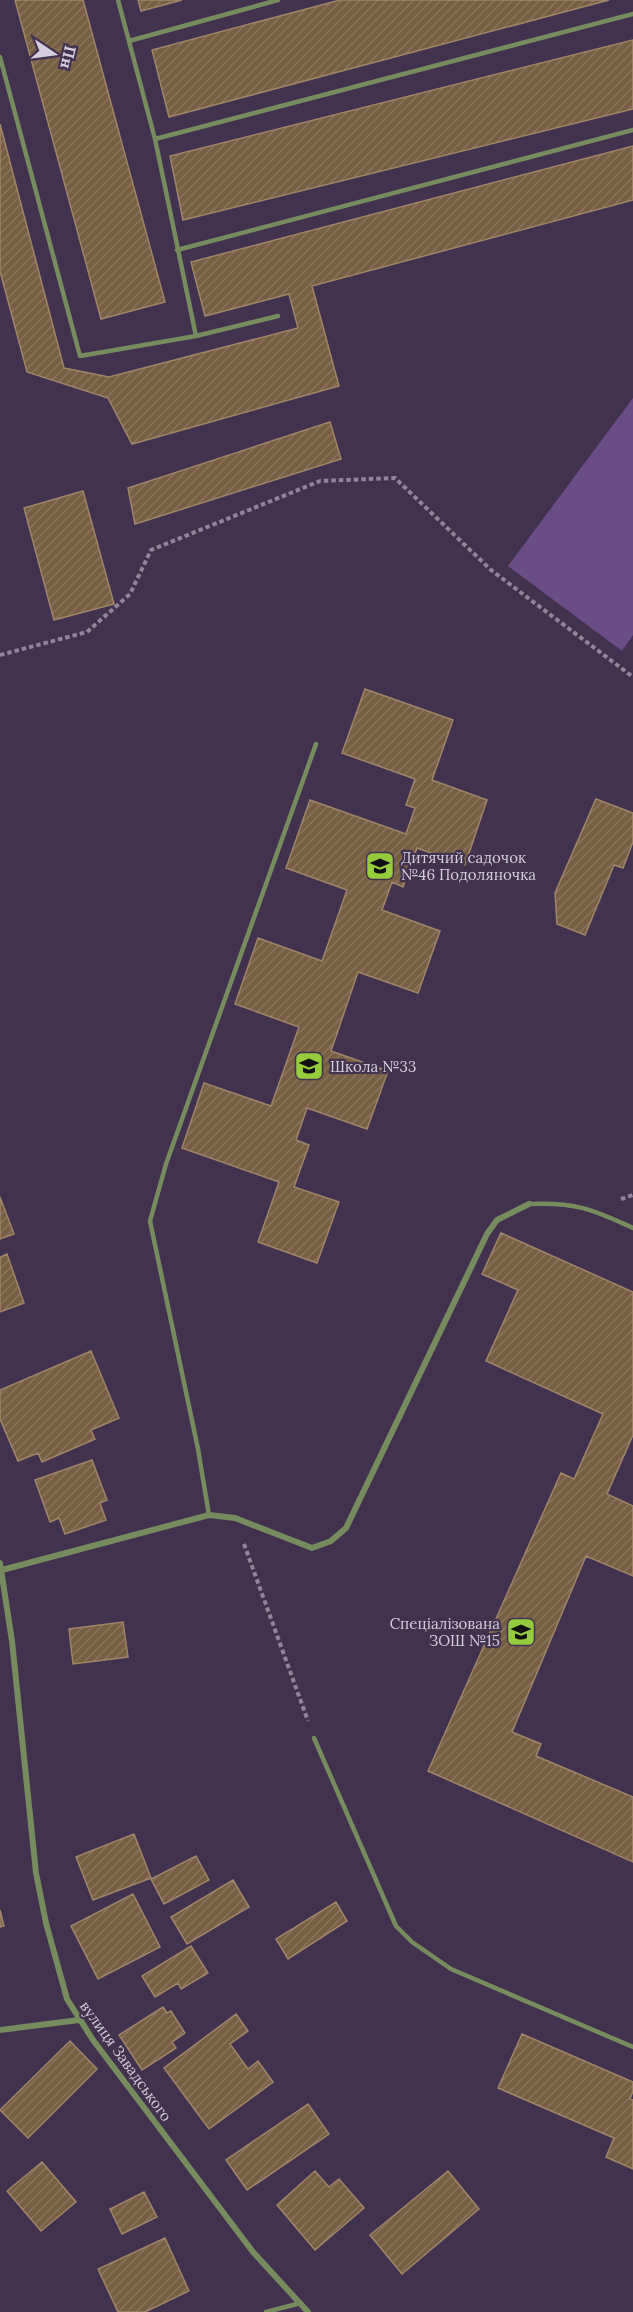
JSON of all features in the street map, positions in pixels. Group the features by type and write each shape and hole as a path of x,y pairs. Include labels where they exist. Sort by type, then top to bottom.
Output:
{"street":[{"path":"1,1566 209,1515 235,1518 312,1548 331,1541 346,1528 487,1234 497,1220 529,1204"},
{"name":"вулиця Завадського","path":"1,1566 12,1641 36,1874 56,1964 67,1999 79,2020 253,2252 308,2312"},
{"path":"0,2030 79,2020"}],"lane":[{"path":"118,0 156,139 196,336"},
{"path":"129,41 278,0"},
{"path":"156,139 633,14"},
{"path":"0,57 80,357 196,336 278,316"},
{"path":"177,250 633,130"},
{"path":"209,1515 198,1449 150,1221 166,1164 316,744"},
{"path":"529,1204 556,1203 588,1208 633,1228"},
{"path":"314,1738 396,1926 412,1942 452,1969 633,2047"},
{"path":"266,2312 300,2303"}],"path":[{"path":"0,655 87,632 130,594 151,550 320,481 395,478 491,570 633,677"},
{"path":"235,1518 314,1738"}],"shaded area":[{"path":"633,398 633,635 622,651 508,566"}],"building":[{"path":"15,0 83,0 165,302 101,319"},
{"path":"138,0 182,0 141,11"},
{"path":"340,0 609,0 169,117 152,50"},
{"path":"633,40 633,109 183,220 170,156"},
{"path":"0,124 64,368 109,377 298,328 289,294 205,316 191,262 633,146 633,200 312,286 339,386 132,444 108,398 27,372 0,271"},
{"path":"330,422 341,459 135,524 128,488"},
{"path":"83,491 114,604 54,620 24,508"},
{"path":"365,689 453,720 432,780 487,800 465,865 417,848 403,887 392,882 382,910 440,931 418,993 358,972 331,1051 388,1071 367,1129 307,1108 296,1140 309,1145 294,1187 339,1202 317,1263 258,1242 279,1182 182,1148 204,1083 271,1106 299,1027 235,1004 258,938 322,961 347,890 286,868 310,800 406,834 415,808 406,805 415,779 342,753"},
{"path":"596,799 633,813 633,842 623,868 614,865 585,935 557,924 555,893"},
{"path":"0,1197 14,1234 0,1239"},
{"path":"501,1233 633,1292 633,1435 607,1494 633,1506 633,1576 586,1556 512,1732 541,1744 536,1756 633,1797 633,1862 428,1771 561,1473 574,1479 603,1414 486,1361 518,1290 482,1274"},
{"path":"7,1254 24,1303 0,1312 0,1257"},
{"path":"91,1351 119,1418 91,1430 95,1439 42,1462 38,1453 18,1461 0,1419 0,1390"},
{"path":"92,1460 107,1500 100,1503 106,1520 65,1534 59,1518 50,1522 35,1480"},
{"path":"123,1622 128,1657 73,1664 69,1629"},
{"path":"134,1834 151,1878 93,1900 76,1857"},
{"path":"196,1856 209,1880 164,1904 151,1879"},
{"path":"233,1880 249,1907 187,1944 171,1917"},
{"path":"133,1894 160,1947 98,1979 71,1926"},
{"path":"336,1902 347,1921 288,1959 276,1939"},
{"path":"0,1910 4,1926 0,1927"},
{"path":"191,1946 208,1973 181,1989 178,1983 155,1997 142,1976"},
{"path":"163,2007 167,2013 171,2011 185,2033 172,2042 176,2048 142,2070 119,2035"},
{"path":"236,2014 248,2031 230,2044 248,2069 258,2061 273,2082 209,2129 164,2068"},
{"path":"522,2034 633,2082 630,2099 633,2100 633,2169 606,2157 614,2138 498,2088"},
{"path":"70,2041 97,2069 28,2138 0,2110"},
{"path":"308,2104 329,2134 247,2190 226,2160"},
{"path":"42,2162 76,2202 41,2231 7,2191"},
{"path":"315,2171 329,2187 339,2179 364,2208 315,2250 277,2205"},
{"path":"448,2171 479,2209 402,2274 370,2235"},
{"path":"144,2192 157,2217 122,2234 110,2209"},
{"path":"165,2238 189,2291 145,2312 118,2312 98,2269"}],"place":[{"name":"Дитячий садочок №46 Подоляночка","path":"380,866"},
{"name":"Школа №33","path":"309,1066"},
{"name":"Спеціалізована ЗОШ №15","path":"521,1632"}]}
